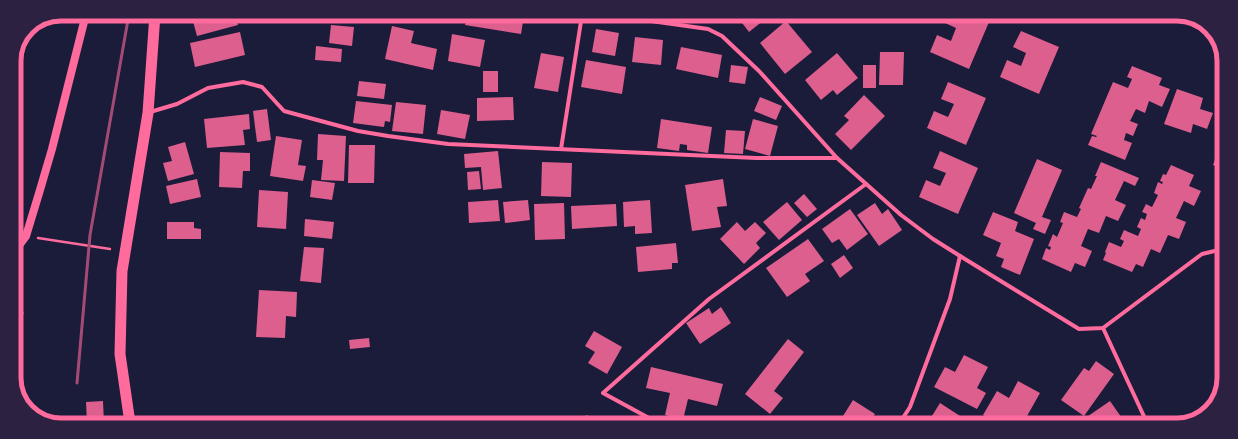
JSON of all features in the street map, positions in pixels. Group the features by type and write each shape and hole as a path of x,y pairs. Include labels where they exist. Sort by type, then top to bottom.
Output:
{"highway":[{"path":"129,418 120,354 122,271 148,113 155,21"}],"main road":[{"path":"21,243 26,236 52,149 84,21"}],"street":[{"path":"561,149 581,21"},
{"path":"651,21 708,29 722,36 759,71 837,158 901,214 928,235 960,256 1079,329 1103,328 1202,254 1217,250"},
{"path":"148,113 177,104 208,88 243,82 262,87 284,111 358,131 448,144 756,158 837,158"},
{"path":"649,418 603,393 709,299 866,184"},
{"path":"903,418 910,407 948,307 960,256"},
{"path":"1103,328 1145,418"}],"path":[{"path":"26,236 106,248"}],"building":[{"path":"193,21 237,21 238,25 197,36"},
{"path":"440,21 450,21 450,23"},
{"path":"466,21 523,21 521,34 465,25"},
{"path":"741,21 763,21 749,32"},
{"path":"786,21 812,52 785,74 760,43"},
{"path":"943,22 989,22 969,69 930,52 937,35 951,41 956,28"},
{"path":"331,25 354,27 352,46 329,43"},
{"path":"392,26 414,31 411,43 437,49 433,70 385,59"},
{"path":"596,29 619,33 615,56 592,52"},
{"path":"1021,31 1059,47 1039,94 1000,77 1007,60 1021,66 1026,53 1013,47"},
{"path":"240,32 245,55 195,67 190,43"},
{"path":"452,34 485,40 480,67 448,61"},
{"path":"635,37 663,40 661,65 632,62"},
{"path":"316,46 342,49 341,62 315,60"},
{"path":"681,47 722,55 718,78 676,69"},
{"path":"880,52 904,52 903,85 879,85"},
{"path":"541,53 564,57 558,92 534,88"},
{"path":"837,53 858,78 837,95 833,90 821,100 805,80"},
{"path":"586,60 626,67 622,94 581,87"},
{"path":"731,65 748,67 745,84 729,82"},
{"path":"863,65 876,65 876,88 863,88"},
{"path":"1132,66 1162,78 1159,85 1170,89 1162,107 1149,101 1145,113 1136,109 1130,121 1138,124 1133,136 1126,133 1124,140 1132,143 1125,160 1088,145 1092,136 1097,136 1091,134 1113,82 1128,88 1132,79 1127,77"},
{"path":"483,71 498,71 498,92 483,92"},
{"path":"359,81 386,84 384,99 357,96"},
{"path":"948,82 986,98 966,145 927,128 934,111 948,117 954,104 941,99"},
{"path":"1177,89 1203,98 1200,109 1213,113 1207,129 1193,124 1191,133 1164,124"},
{"path":"864,95 885,116 851,150 835,134 849,120 844,116"},
{"path":"513,97 514,120 477,121 477,98"},
{"path":"760,97 782,106 776,120 754,111"},
{"path":"356,101 392,105 390,122 385,121 384,127 353,123"},
{"path":"396,102 426,105 423,134 392,131"},
{"path":"267,109 271,140 257,142 253,111"},
{"path":"441,110 470,115 465,139 437,134"},
{"path":"249,114 250,129 243,130 245,145 207,148 204,119"},
{"path":"661,119 712,127 708,153 687,150 687,145 680,144 679,151 657,148"},
{"path":"753,119 778,126 770,156 745,149"},
{"path":"726,130 745,131 743,154 724,153"},
{"path":"318,134 346,136 344,181 321,180 323,160 317,160"},
{"path":"276,136 302,140 298,165 306,166 303,181 270,176"},
{"path":"185,142 194,174 168,181 163,163 172,161 168,147"},
{"path":"349,145 375,145 374,183 348,183"},
{"path":"498,151 502,188 483,190 481,167 465,168 464,154"},
{"path":"940,151 978,168 958,214 919,197 926,180 940,186 946,173 933,168"},
{"path":"220,152 250,153 250,171 243,171 242,188 219,187"},
{"path":"1217,154 1217,167 1213,165"},
{"path":"1037,159 1062,170 1042,217 1051,220 1045,234 1033,229 1036,223 1014,213"},
{"path":"542,162 572,163 571,197 541,196"},
{"path":"1101,162 1139,178 1135,186 1124,181 1115,200 1126,205 1118,221 1106,216 1099,233 1088,229 1081,246 1092,251 1085,267 1075,263 1071,272 1042,259 1046,248 1050,250 1051,247 1048,246 1053,234 1057,237 1063,223 1060,222 1064,212 1077,217 1081,209 1079,208 1088,188 1091,189 1097,176 1095,176"},
{"path":"1171,165 1194,175 1189,186 1201,191 1194,206 1184,201 1176,218 1186,222 1179,239 1168,235 1160,253 1151,249 1143,267 1136,264 1132,272 1103,260 1109,242 1121,247 1124,241 1120,239 1124,230 1138,236 1141,229 1137,227 1141,218 1145,220 1147,214 1142,212 1146,204 1152,207 1158,195 1154,193 1158,182 1162,184 1163,182 1160,181 1163,174 1166,175"},
{"path":"479,171 481,189 468,190 467,172"},
{"path":"197,179 201,197 170,204 166,186"},
{"path":"723,179 727,206 717,207 721,227 692,231 685,185"},
{"path":"312,180 335,183 332,200 310,197"},
{"path":"259,190 288,192 286,229 257,227"},
{"path":"804,194 817,209 807,217 794,203"},
{"path":"498,200 500,221 469,223 468,202"},
{"path":"528,200 530,220 505,223 503,202"},
{"path":"650,200 652,233 635,234 635,226 624,227 623,202"},
{"path":"787,202 802,220 779,240 763,222"},
{"path":"564,203 565,239 535,240 534,204"},
{"path":"875,203 882,214 888,209 902,230 879,246 857,215"},
{"path":"616,204 617,226 572,229 571,206"},
{"path":"850,209 868,234 847,250 839,239 832,243 822,229"},
{"path":"993,212 1018,222 1015,231 1034,239 1020,275 1001,267 1004,259 996,256 1001,243 983,235"},
{"path":"305,219 334,222 332,239 304,236"},
{"path":"167,222 194,222 194,228 201,229 201,239 167,239"},
{"path":"737,222 745,231 755,222 766,233 756,243 760,248 744,264 720,239"},
{"path":"808,239 824,261 805,274 810,281 787,297 766,268"},
{"path":"676,243 678,263 672,263 672,269 638,272 636,247"},
{"path":"304,247 324,248 321,283 300,281"},
{"path":"844,255 853,268 840,278 831,264"},
{"path":"259,290 297,292 296,317 286,316 285,338 256,337"},
{"path":"721,307 731,323 700,344 686,323 709,308 712,314"},
{"path":"594,331 622,347 607,374 588,363 595,352 585,346"},
{"path":"369,338 370,347 350,349 349,340"},
{"path":"788,339 804,352 774,391 783,398 770,414 745,394"},
{"path":"964,355 988,367 977,388 986,393 977,409 934,387 945,367 955,372"},
{"path":"1096,361 1114,374 1084,416 1061,400 1084,368 1089,371"},
{"path":"651,367 723,384 717,406 688,399 683,418 676,418 665,415 670,393 646,388"},
{"path":"1018,381 1040,393 1026,418 988,418 983,415 997,391 1009,398"},
{"path":"853,400 875,414 872,418 842,418"},
{"path":"103,401 104,418 87,418 86,402"},
{"path":"1110,401 1122,418 1085,418"},
{"path":"940,403 963,418 931,418"},
{"path":"586,415 594,418 585,418"}],"railway":[{"path":"77,383 90,235 128,21"}]}
